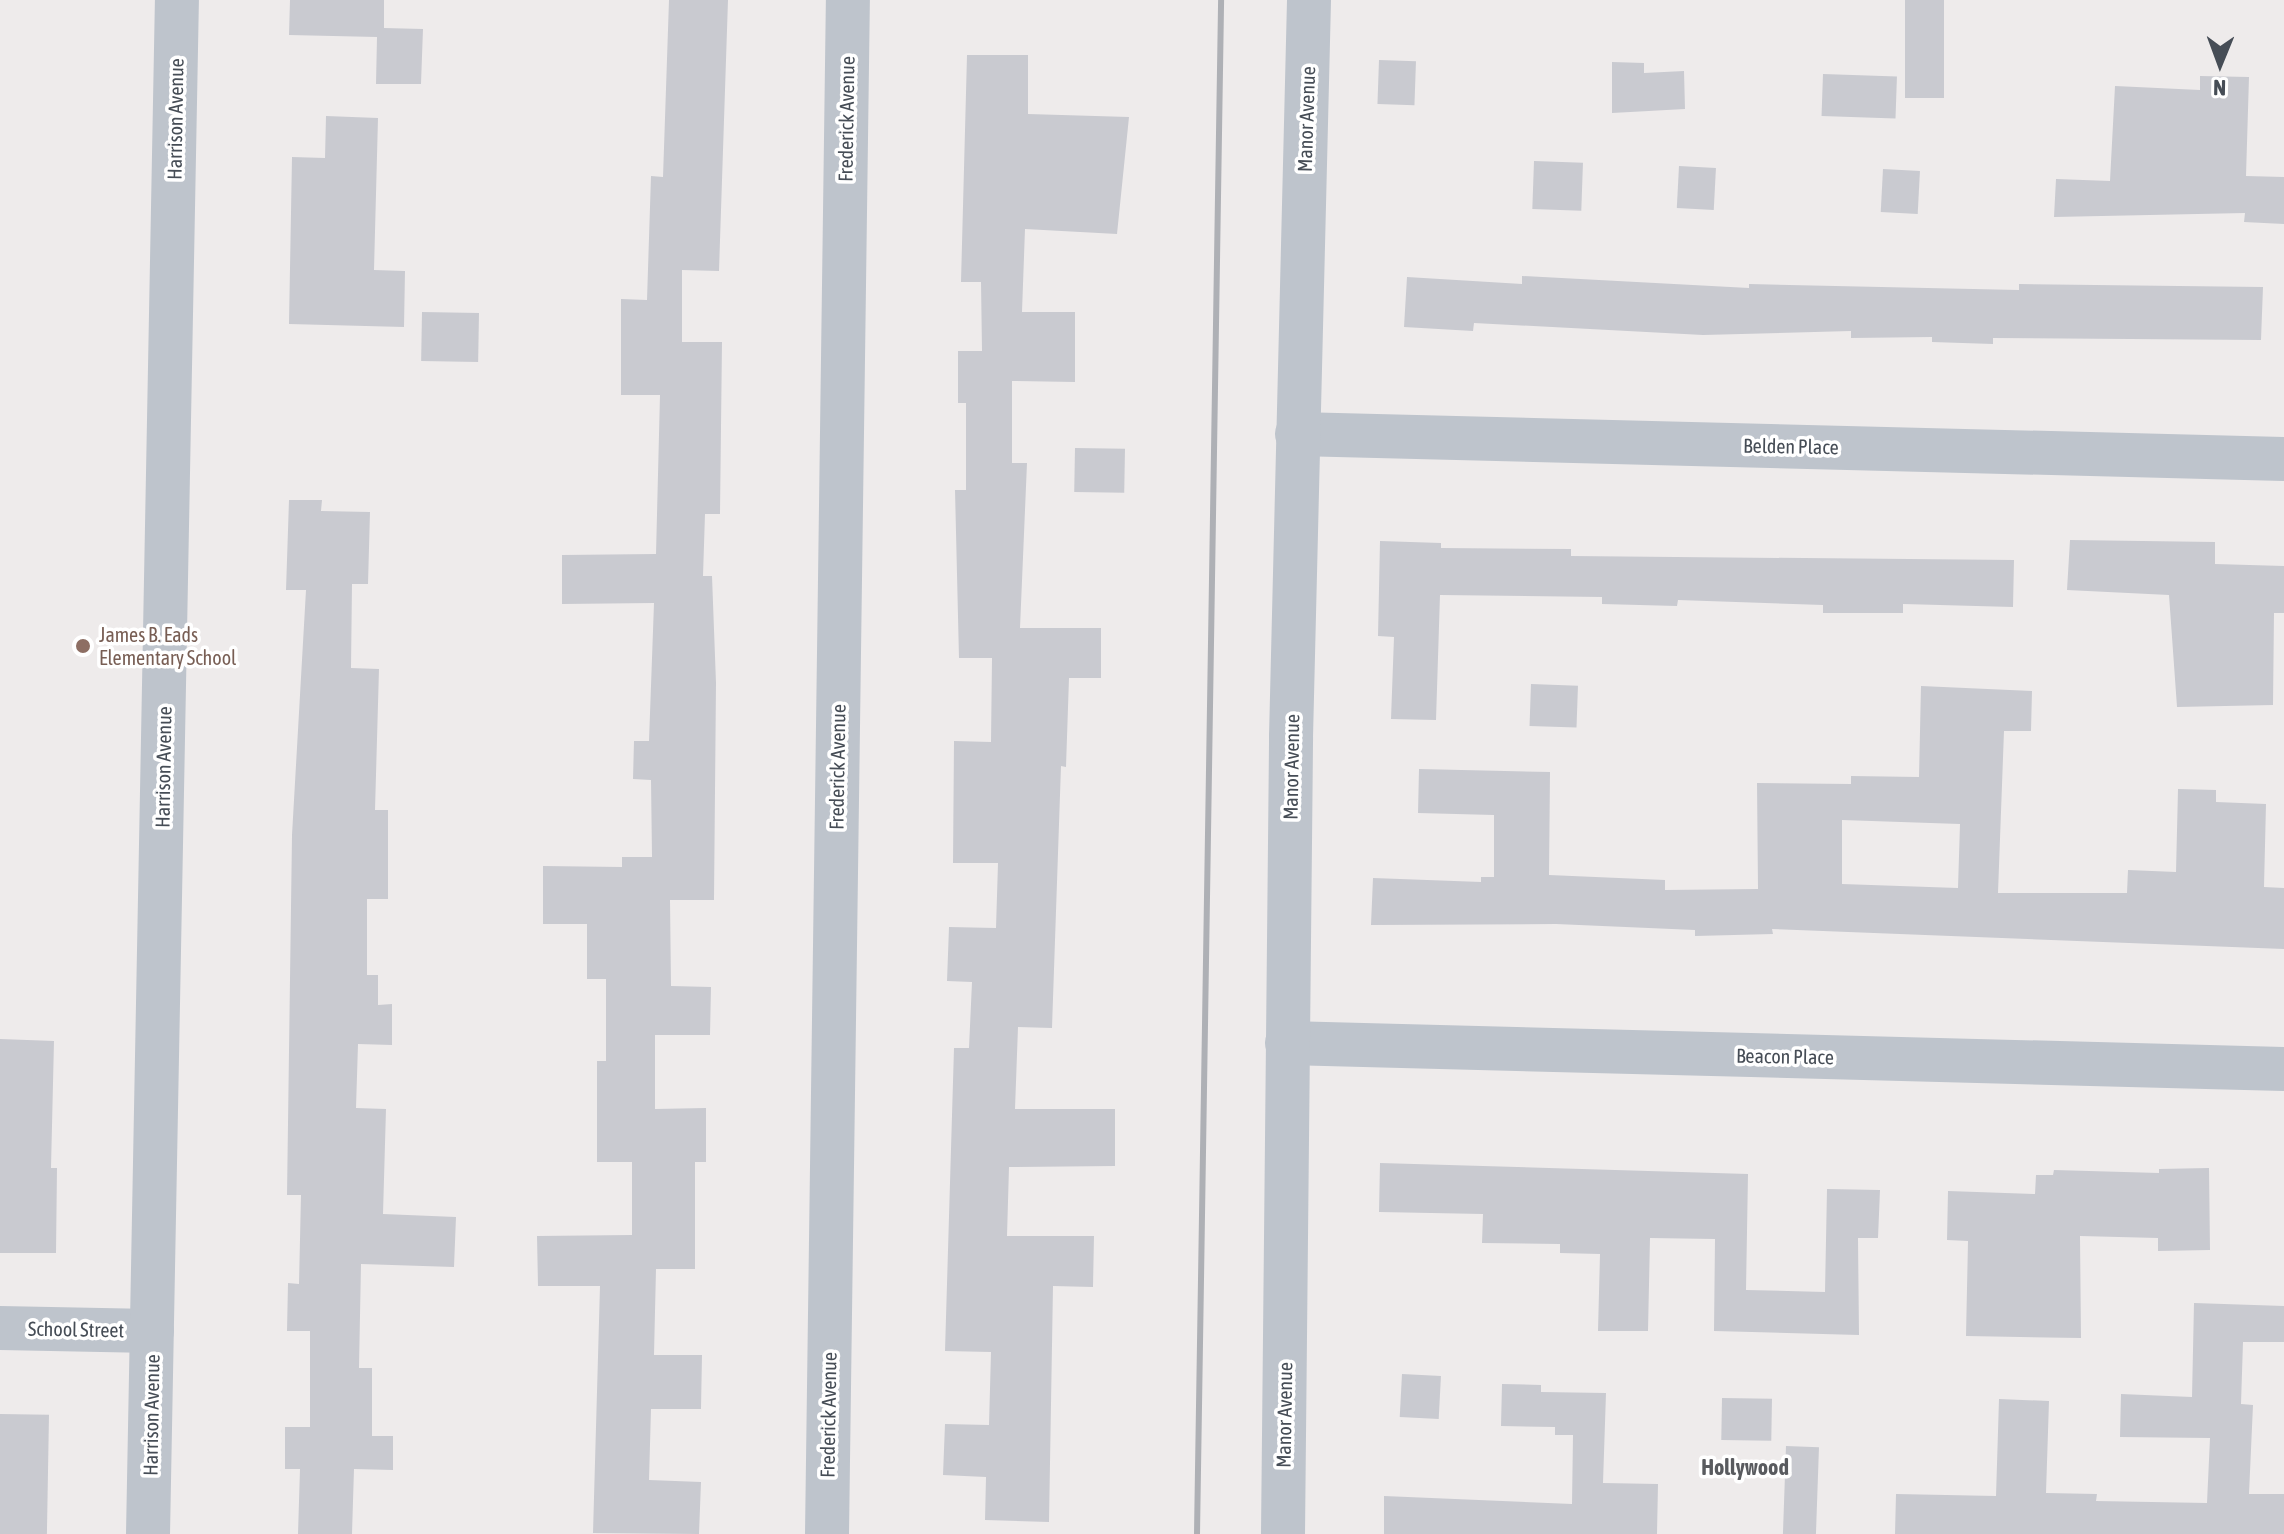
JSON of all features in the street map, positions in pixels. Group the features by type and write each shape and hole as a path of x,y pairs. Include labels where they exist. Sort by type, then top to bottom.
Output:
{"street":[{"name":"Harrison Avenue","path":"148,1534 177,0"},
{"name":"Frederick Avenue","path":"827,1534 848,0"},
{"name":"Manor Avenue","path":"1283,1534 1297,434 1309,0"},
{"name":"Belden Place","path":"1297,434 2284,459"},
{"name":"Beacon Place","path":"1287,1043 2284,1069"},
{"name":"School Street","path":"0,1328 152,1331"}],"building":[{"path":"290,0 384,0 384,28 423,29 421,84 376,84 377,37 289,35"},
{"path":"669,0 728,0 719,271 682,270 682,342 722,342 720,514 705,514 703,576 712,576 716,683 714,900 670,900 671,986 711,987 710,1035 655,1035 655,1109 706,1108 706,1162 695,1162 695,1269 656,1269 654,1355 702,1355 701,1409 651,1409 649,1480 701,1482 699,1534 593,1533 600,1286 538,1286 537,1236 632,1235 632,1162 597,1162 597,1061 606,1061 606,979 587,979 587,924 543,924 543,866 622,867 622,857 652,857 651,780 633,779 634,741 649,741 654,603 562,604 562,555 656,554 660,395 621,395 621,299 647,300 651,176 663,177"},
{"path":"1905,0 1944,0 1944,98 1905,98"},
{"path":"967,55 1028,55 1028,114 1129,117 1117,234 1025,229 1022,312 1075,312 1075,382 1012,381 1012,463 1027,463 1020,628 1101,628 1101,678 1069,678 1066,767 1061,766 1052,1028 1018,1027 1015,1109 1115,1109 1115,1166 1009,1167 1007,1236 1094,1236 1093,1287 1053,1286 1049,1522 985,1520 986,1477 943,1475 945,1424 989,1425 991,1352 945,1351 954,1048 969,1048 972,982 947,981 949,927 996,928 998,863 953,863 954,741 991,742 992,658 959,658 955,490 966,490 966,403 958,403 958,351 982,351 981,282 961,282"},
{"path":"1379,60 1416,61 1414,105 1377,104"},
{"path":"1612,62 1644,63 1644,73 1684,71 1685,109 1612,113"},
{"path":"1823,74 1897,77 1895,119 1822,116"},
{"path":"2200,76 2249,77 2246,176 2284,177 2284,224 2244,222 2245,213 2054,217 2056,179 2110,181 2115,86 2200,90"},
{"path":"326,116 378,118 374,270 405,271 404,327 289,324 292,157 325,158"},
{"path":"1534,161 1583,163 1581,211 1532,209"},
{"path":"1679,166 1716,168 1714,210 1677,208"},
{"path":"1883,169 1920,171 1918,214 1881,212"},
{"path":"1522,276 1749,288 1749,284 2019,290 2019,284 2263,287 2261,340 1993,338 1993,344 1932,342 1932,337 1851,338 1851,331 1703,335 1474,323 1473,331 1404,327 1407,277 1522,284"},
{"path":"422,312 479,313 478,362 421,361"},
{"path":"1075,448 1125,449 1124,493 1074,492"},
{"path":"289,500 322,500 321,511 370,512 368,584 352,584 351,668 379,669 375,810 388,810 388,899 367,899 367,975 378,975 378,1005 392,1004 392,1045 358,1044 356,1108 386,1109 383,1214 456,1217 454,1267 361,1264 359,1368 372,1368 372,1436 393,1436 393,1470 354,1469 352,1534 298,1534 300,1469 285,1469 285,1427 310,1427 310,1331 287,1331 288,1283 299,1284 301,1195 287,1195 292,835 306,590 286,590"},
{"path":"2070,540 2215,542 2215,564 2284,566 2284,613 2274,613 2273,705 2177,707 2169,595 2067,590"},
{"path":"1380,541 1441,543 1441,548 1571,549 1571,556 2014,560 2013,607 1903,604 1903,613 1823,613 1823,605 1678,600 1677,606 1602,604 1602,597 1440,595 1436,720 1391,719 1394,637 1378,636"},
{"path":"1531,684 1578,686 1577,728 1530,726"},
{"path":"1921,686 2032,691 2031,731 2004,731 1998,893 2127,893 2128,870 2176,872 2178,789 2216,790 2216,802 2266,804 2264,887 2284,888 2284,949 1772,929 1773,934 1695,936 1695,930 1556,924 1371,925 1373,878 1481,882 1481,877 1494,877 1494,815 1418,813 1419,769 1550,772 1549,875 1665,880 1665,890 1758,889 1757,783 1851,784 1851,776 1919,777","holes":["1842,820 1960,824 1958,888 1842,884"]},
{"path":"0,1039 54,1041 51,1168 57,1168 56,1253 0,1253"},
{"path":"1380,1163 1748,1174 1746,1290 1825,1292 1827,1189 1880,1190 1878,1238 1858,1238 1859,1335 1714,1331 1715,1239 1650,1238 1648,1331 1598,1331 1600,1254 1560,1253 1560,1244 1482,1243 1483,1214 1379,1212"},
{"path":"2209,1168 2210,1250 2158,1251 2158,1238 2080,1236 2081,1338 1966,1336 1968,1241 1947,1240 1948,1191 2035,1194 2036,1175 2053,1175 2054,1170 2159,1173 2159,1169"},
{"path":"2194,1303 2284,1306 2284,1342 2243,1342 2241,1404 2253,1405 2249,1494 2284,1494 2284,1534 1895,1534 1896,1494 1996,1496 1999,1399 2049,1401 2046,1493 2097,1494 2096,1501 2207,1503 2210,1438 2120,1437 2121,1394 2192,1397"},
{"path":"1402,1374 1441,1376 1439,1419 1400,1417"},
{"path":"1502,1384 1541,1385 1541,1392 1606,1393 1603,1483 1658,1484 1657,1534 1384,1534 1384,1496 1572,1504 1573,1435 1555,1435 1555,1427 1501,1426"},
{"path":"1722,1398 1772,1399 1771,1441 1721,1440"},
{"path":"0,1414 49,1415 47,1534 0,1534"},
{"path":"1786,1446 1819,1447 1816,1534 1783,1534"}],"railway":[{"path":"1197,1534 1221,0"}],"place":[{"name":"James B. Eads Elementary School","path":"83,646"}],"district":[{"name":"Hollywood","path":"1745,1468"}]}
